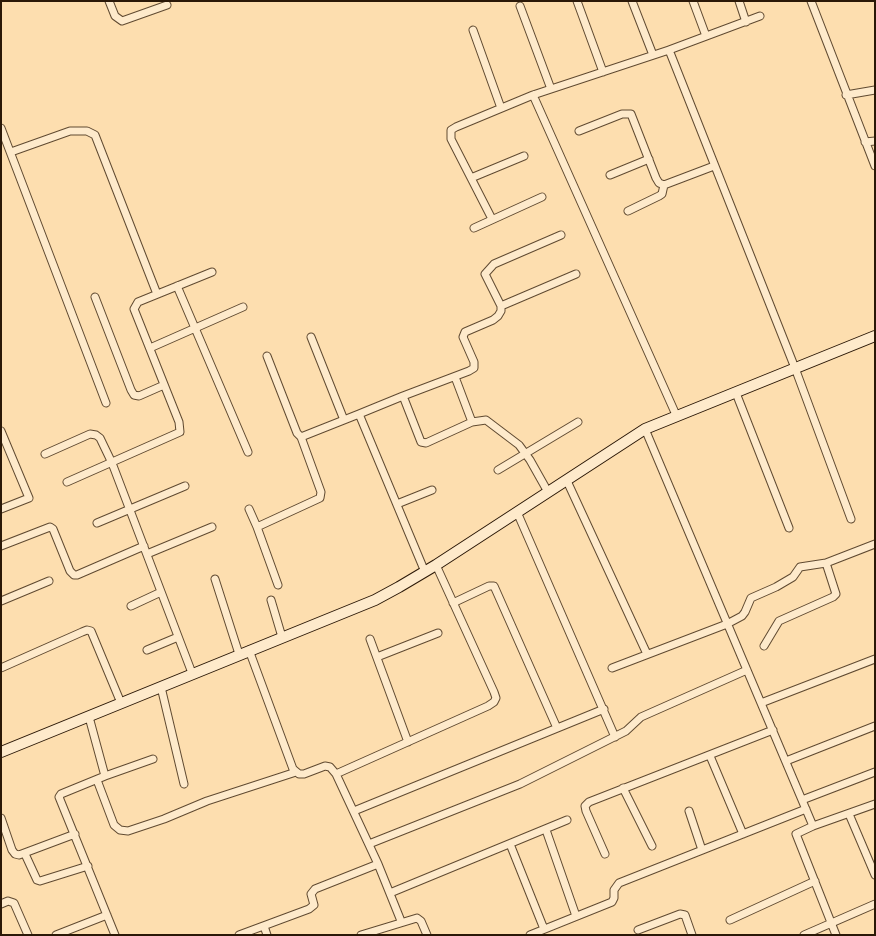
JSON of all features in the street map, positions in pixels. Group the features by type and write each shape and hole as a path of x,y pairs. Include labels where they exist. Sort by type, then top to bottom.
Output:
{"street":[{"path":"109,1 115,16 122,21 167,5"},
{"path":"577,1 603,72"},
{"path":"632,1 653,55"},
{"path":"693,1 706,36"},
{"path":"739,1 746,22"},
{"path":"810,1 875,166"},
{"path":"520,6 551,89"},
{"path":"492,219 452,139 451,130 456,126 551,89 669,50 760,16"},
{"path":"473,30 501,108"},
{"path":"669,50 795,368 851,519"},
{"path":"846,95 875,90"},
{"path":"533,96 677,417"},
{"path":"579,131 622,114 630,114 659,183 664,185 714,166"},
{"path":"11,152 70,131 87,131 95,135 157,294"},
{"path":"2,132 106,403"},
{"path":"865,142 875,141"},
{"path":"471,178 524,156"},
{"path":"610,175 649,159"},
{"path":"628,211 662,194 664,185"},
{"path":"474,228 542,197"},
{"path":"301,437 469,372 474,368 474,362 463,337 464,332 498,316 501,306 485,274 494,264 561,235"},
{"path":"67,482 180,432 179,422 134,309 138,302 212,272"},
{"path":"501,306 576,274"},
{"path":"177,286 248,452"},
{"path":"95,297 134,395 138,396 164,385"},
{"path":"150,348 243,308"},
{"path":"1,752 375,600 425,572 646,429 875,336"},
{"path":"312,337 344,420"},
{"path":"257,527 320,498 321,492 301,437 267,356"},
{"path":"455,376 472,422"},
{"path":"736,392 789,528"},
{"path":"403,396 419,440 423,443 472,422 486,420 492,422 526,453 548,492"},
{"path":"359,414 425,572"},
{"path":"498,470 578,422"},
{"path":"646,429 813,826"},
{"path":"1,431 29,498 1,509"},
{"path":"45,454 90,434 100,438 112,463 192,673"},
{"path":"567,481 648,654"},
{"path":"97,523 185,486"},
{"path":"397,504 432,490"},
{"path":"249,509 278,585"},
{"path":"517,512 615,737"},
{"path":"1,546 50,526 53,529 70,571 77,575 144,546"},
{"path":"147,554 212,527"},
{"path":"612,668 727,624 742,616 746,612 751,598 793,577 800,567 826,563 875,544"},
{"path":"764,646 779,621 836,594 826,563"},
{"path":"336,774 488,706 496,698 436,565"},
{"path":"216,579 244,652 293,769 296,772"},
{"path":"1,601 49,581"},
{"path":"453,603 489,586 496,588 557,728"},
{"path":"130,606 161,592"},
{"path":"271,600 282,637"},
{"path":"1,668 82,632 91,631 121,703"},
{"path":"377,657 438,633"},
{"path":"147,650 178,637"},
{"path":"370,639 408,742"},
{"path":"761,703 875,659"},
{"path":"369,844 520,784 626,731 641,717 747,670"},
{"path":"161,687 184,784"},
{"path":"354,811 604,709"},
{"path":"88,717 105,776"},
{"path":"786,761 875,726"},
{"path":"605,854 586,811 585,806 589,802 773,730"},
{"path":"710,756 743,834"},
{"path":"115,935 59,798 61,794 153,759"},
{"path":"97,780 114,825 120,830 128,831 164,819 207,801 296,772 304,774 325,766 330,767 336,774 354,811 401,921"},
{"path":"802,800 875,772"},
{"path":"623,788 652,846"},
{"path":"836,935 796,834 875,804"},
{"path":"530,935 612,902 614,890 619,883 806,809"},
{"path":"689,811 702,850"},
{"path":"849,814 875,875"},
{"path":"1,818 12,850 15,854 19,855 75,834"},
{"path":"390,893 546,830 566,820"},
{"path":"546,830 576,916"},
{"path":"510,844 544,929"},
{"path":"25,854 37,880 40,882 88,866"},
{"path":"239,935 312,908 314,905 311,894 315,888 378,864"},
{"path":"730,920 815,881"},
{"path":"1,904 8,901 14,903 28,935"},
{"path":"804,935 875,904"},
{"path":"638,930 680,914 685,916 692,935"},
{"path":"56,935 107,915"},
{"path":"361,935 413,918 419,919 427,935"},
{"path":"264,926 267,935"}]}
